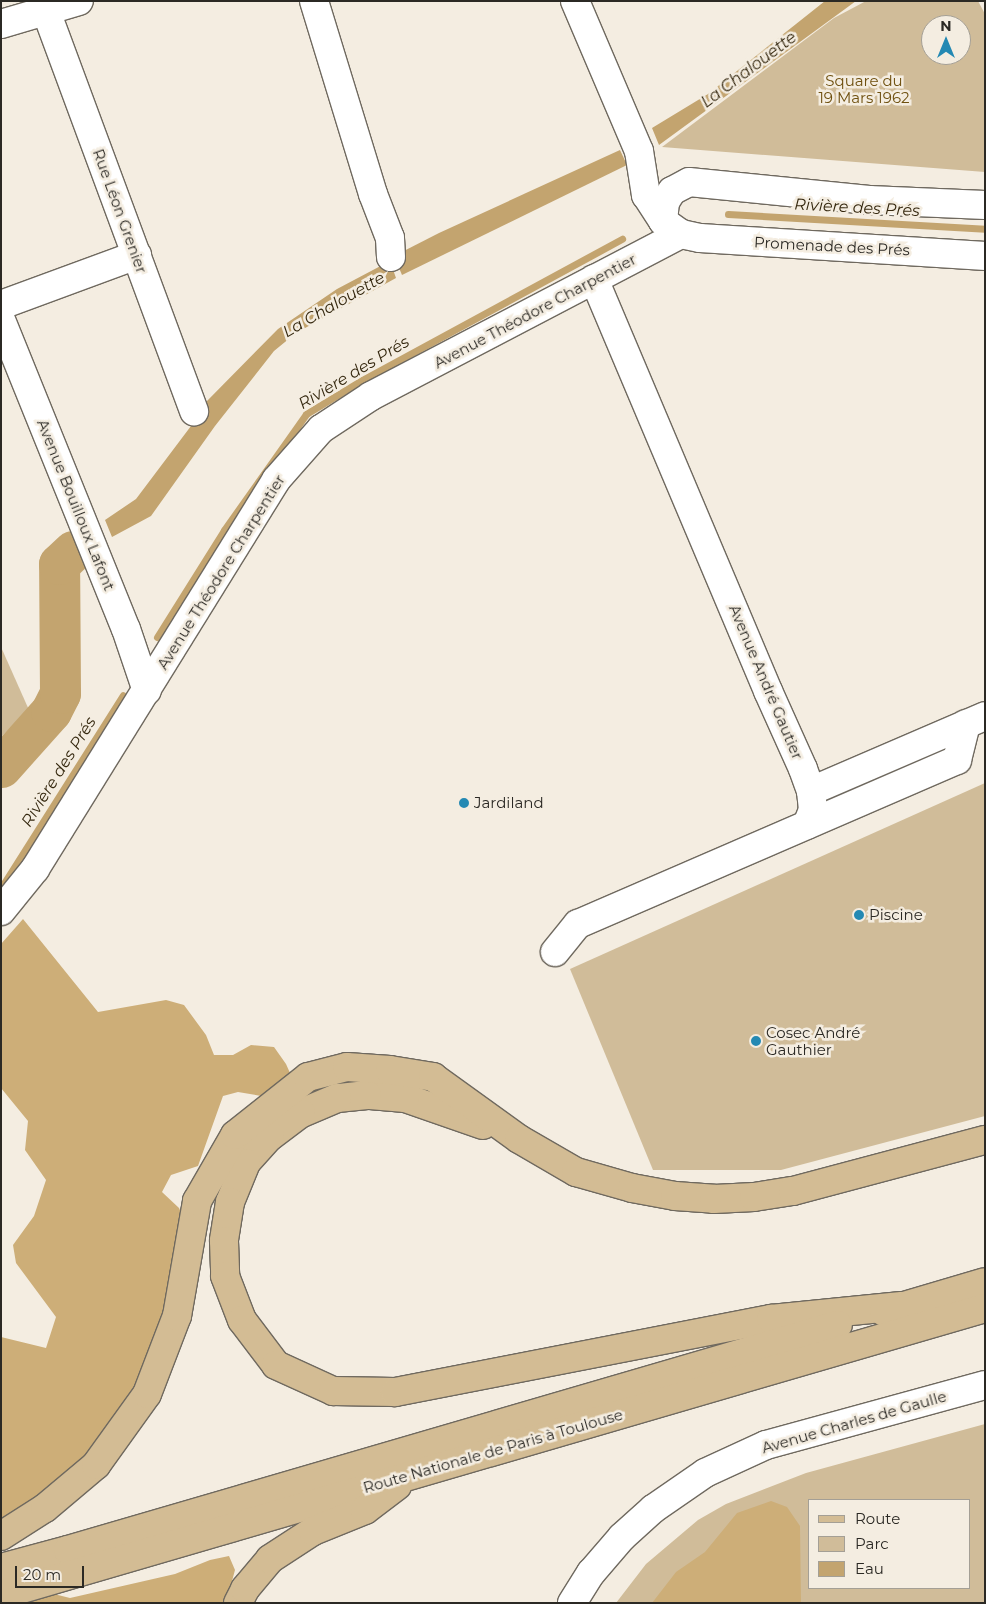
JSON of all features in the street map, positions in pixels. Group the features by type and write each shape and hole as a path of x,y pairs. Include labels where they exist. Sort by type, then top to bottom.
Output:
{"main road":[{"path":"1,1536 45,1508 96,1465 147,1394 177,1316 197,1201 235,1135 272,1103 308,1077 347,1067 390,1070 433,1077 519,1139 576,1172 632,1188 675,1196 714,1199 754,1197 793,1191 985,1140"},
{"path":"519,1139 441,1109 405,1098 367,1095 337,1098 301,1113 270,1136 246,1163 230,1202 224,1241 225,1276 242,1320 276,1365 333,1391 395,1392 771,1319 901,1306"},
{"name":"Route Nationale de Paris à Toulouse","path":"1,1568 985,1282"},
{"name":"Route Nationale de Paris à Toulouse","path":"1,1595 985,1308"},
{"path":"238,1603 245,1589 270,1559 313,1531 365,1510 414,1474"}],"street":[{"path":"1,24 80,1"},
{"path":"314,1 373,194 390,238 391,256"},
{"path":"575,1 639,151 645,193 672,228"},
{"name":"Rue Léon Grenier","path":"46,11 194,412"},
{"path":"639,151 667,174 689,182 869,200 985,205"},
{"path":"672,228 665,202 672,191 689,182"},
{"name":"Promenade des Prés","path":"672,228 700,238 985,256"},
{"name":"Avenue Théodore Charpentier","path":"1,912 35,869 148,690 276,480 321,429 371,396 594,278 672,228"},
{"path":"1,306 137,255"},
{"name":"Avenue André Gautier","path":"594,278 811,791 813,810 807,825"},
{"name":"Avenue Bouilloux Lafont","path":"1,320 126,629 148,690"},
{"path":"811,791 975,720"},
{"path":"555,952 578,924 958,760 975,720"},
{"name":"Avenue Charles de Gaulle","path":"572,1603 591,1573 622,1537 653,1508 705,1473 766,1445 985,1385"}],"green space":[{"name":"Square du 19 Mars 1962","path":"866,1 978,1 985,14 985,172 662,147 834,18"},
{"path":"1,647 29,710 1,737"},
{"path":"985,783 985,1116 781,1170 653,1170 570,969"},
{"path":"985,1424 985,1603 616,1603 646,1564 698,1520 726,1504 806,1473"}],"shaded area":[{"path":"23,919 98,1012 166,1000 184,1005 206,1035 214,1055 233,1055 251,1045 274,1047 286,1064 294,1082 267,1097 238,1092 223,1096 198,1166 171,1175 162,1192 179,1208 183,1217 166,1317 109,1443 1,1526 1,1337 46,1348 56,1317 16,1263 13,1245 34,1216 46,1180 25,1150 28,1121 1,1088 1,944"},
{"path":"771,1501 787,1507 800,1526 801,1603 652,1603 676,1572 705,1552 737,1513"},
{"path":"229,1556 235,1570 226,1603 21,1603 50,1593 70,1598 175,1574 210,1560"}],"water":[{"path":"825,1 856,1 659,145 652,128 708,94"},
{"path":"620,150 627,165 402,275 394,256 439,233"},
{"path":"390,261 396,278 296,333 274,351 215,426 151,516 112,537 105,520 136,499 191,426 207,401 278,329 337,289"}],"waterway":[{"name":"Rivière des Prés","path":"728,214 985,229"},
{"name":"Rivière des Prés","path":"157,637 224,530 306,414 362,380 622,239"},
{"name":"La Chalouette","path":"1,767 51,711 60,693 59,564 73,551"},
{"name":"Rivière des Prés","path":"1,888 123,695"}],"place":[{"name":"Jardiland","path":"464,803"},
{"name":"Piscine","path":"859,915"},
{"name":"Cosec André Gauthier","path":"756,1041"}]}
